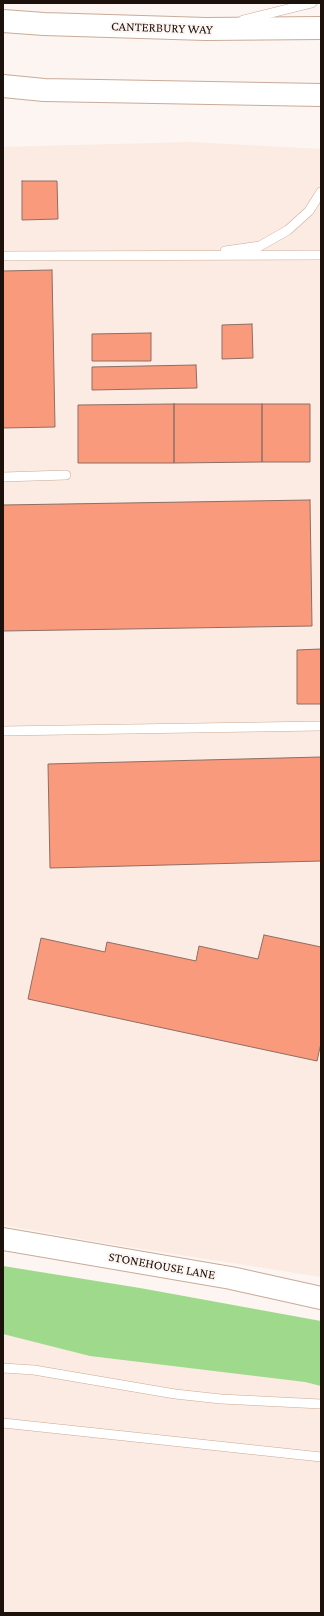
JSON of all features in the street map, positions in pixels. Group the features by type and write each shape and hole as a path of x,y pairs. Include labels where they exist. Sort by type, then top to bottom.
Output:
{"main road":[{"name":"CANTERBURY WAY","path":"3,21 206,30 321,28"},
{"path":"3,86 44,90 321,95"},
{"name":"STONEHOUSE LANE","path":"3,1239 232,1278 321,1298"}],"lane":[{"path":"206,30 312,3"},
{"path":"190,255 260,246 288,230 309,211 321,192"},
{"path":"3,256 321,255"},
{"path":"3,477 66,475"},
{"path":"3,731 321,726"},
{"path":"3,1368 34,1370 175,1394 221,1399 321,1404"},
{"path":"3,1423 321,1457"}],"shaded area":[{"path":"191,142 321,149 321,1277 98,1242 3,1225 3,147"},
{"path":"3,1324 321,1358 321,1613 3,1613"}],"green space":[{"path":"3,1266 140,1288 321,1321 321,1386 305,1382 90,1356 3,1334"}],"building":[{"path":"22,181 57,181 58,219 22,220"},
{"path":"52,270 55,427 3,428 3,271"},
{"path":"252,324 253,358 222,359 222,325"},
{"path":"151,333 151,361 92,361 92,334"},
{"path":"196,365 197,388 92,390 92,367"},
{"path":"174,404 262,404 262,462 174,463"},
{"path":"174,404 174,463 78,463 78,405"},
{"path":"262,404 310,404 310,462 262,462"},
{"path":"310,500 312,626 3,631 3,505"},
{"path":"321,649 321,704 297,704 297,650"},
{"path":"321,757 321,861 50,868 48,764"},
{"path":"264,935 321,947 321,1043 317,1061 28,999 41,938 105,952 107,942 196,961 199,946 258,959"}]}
